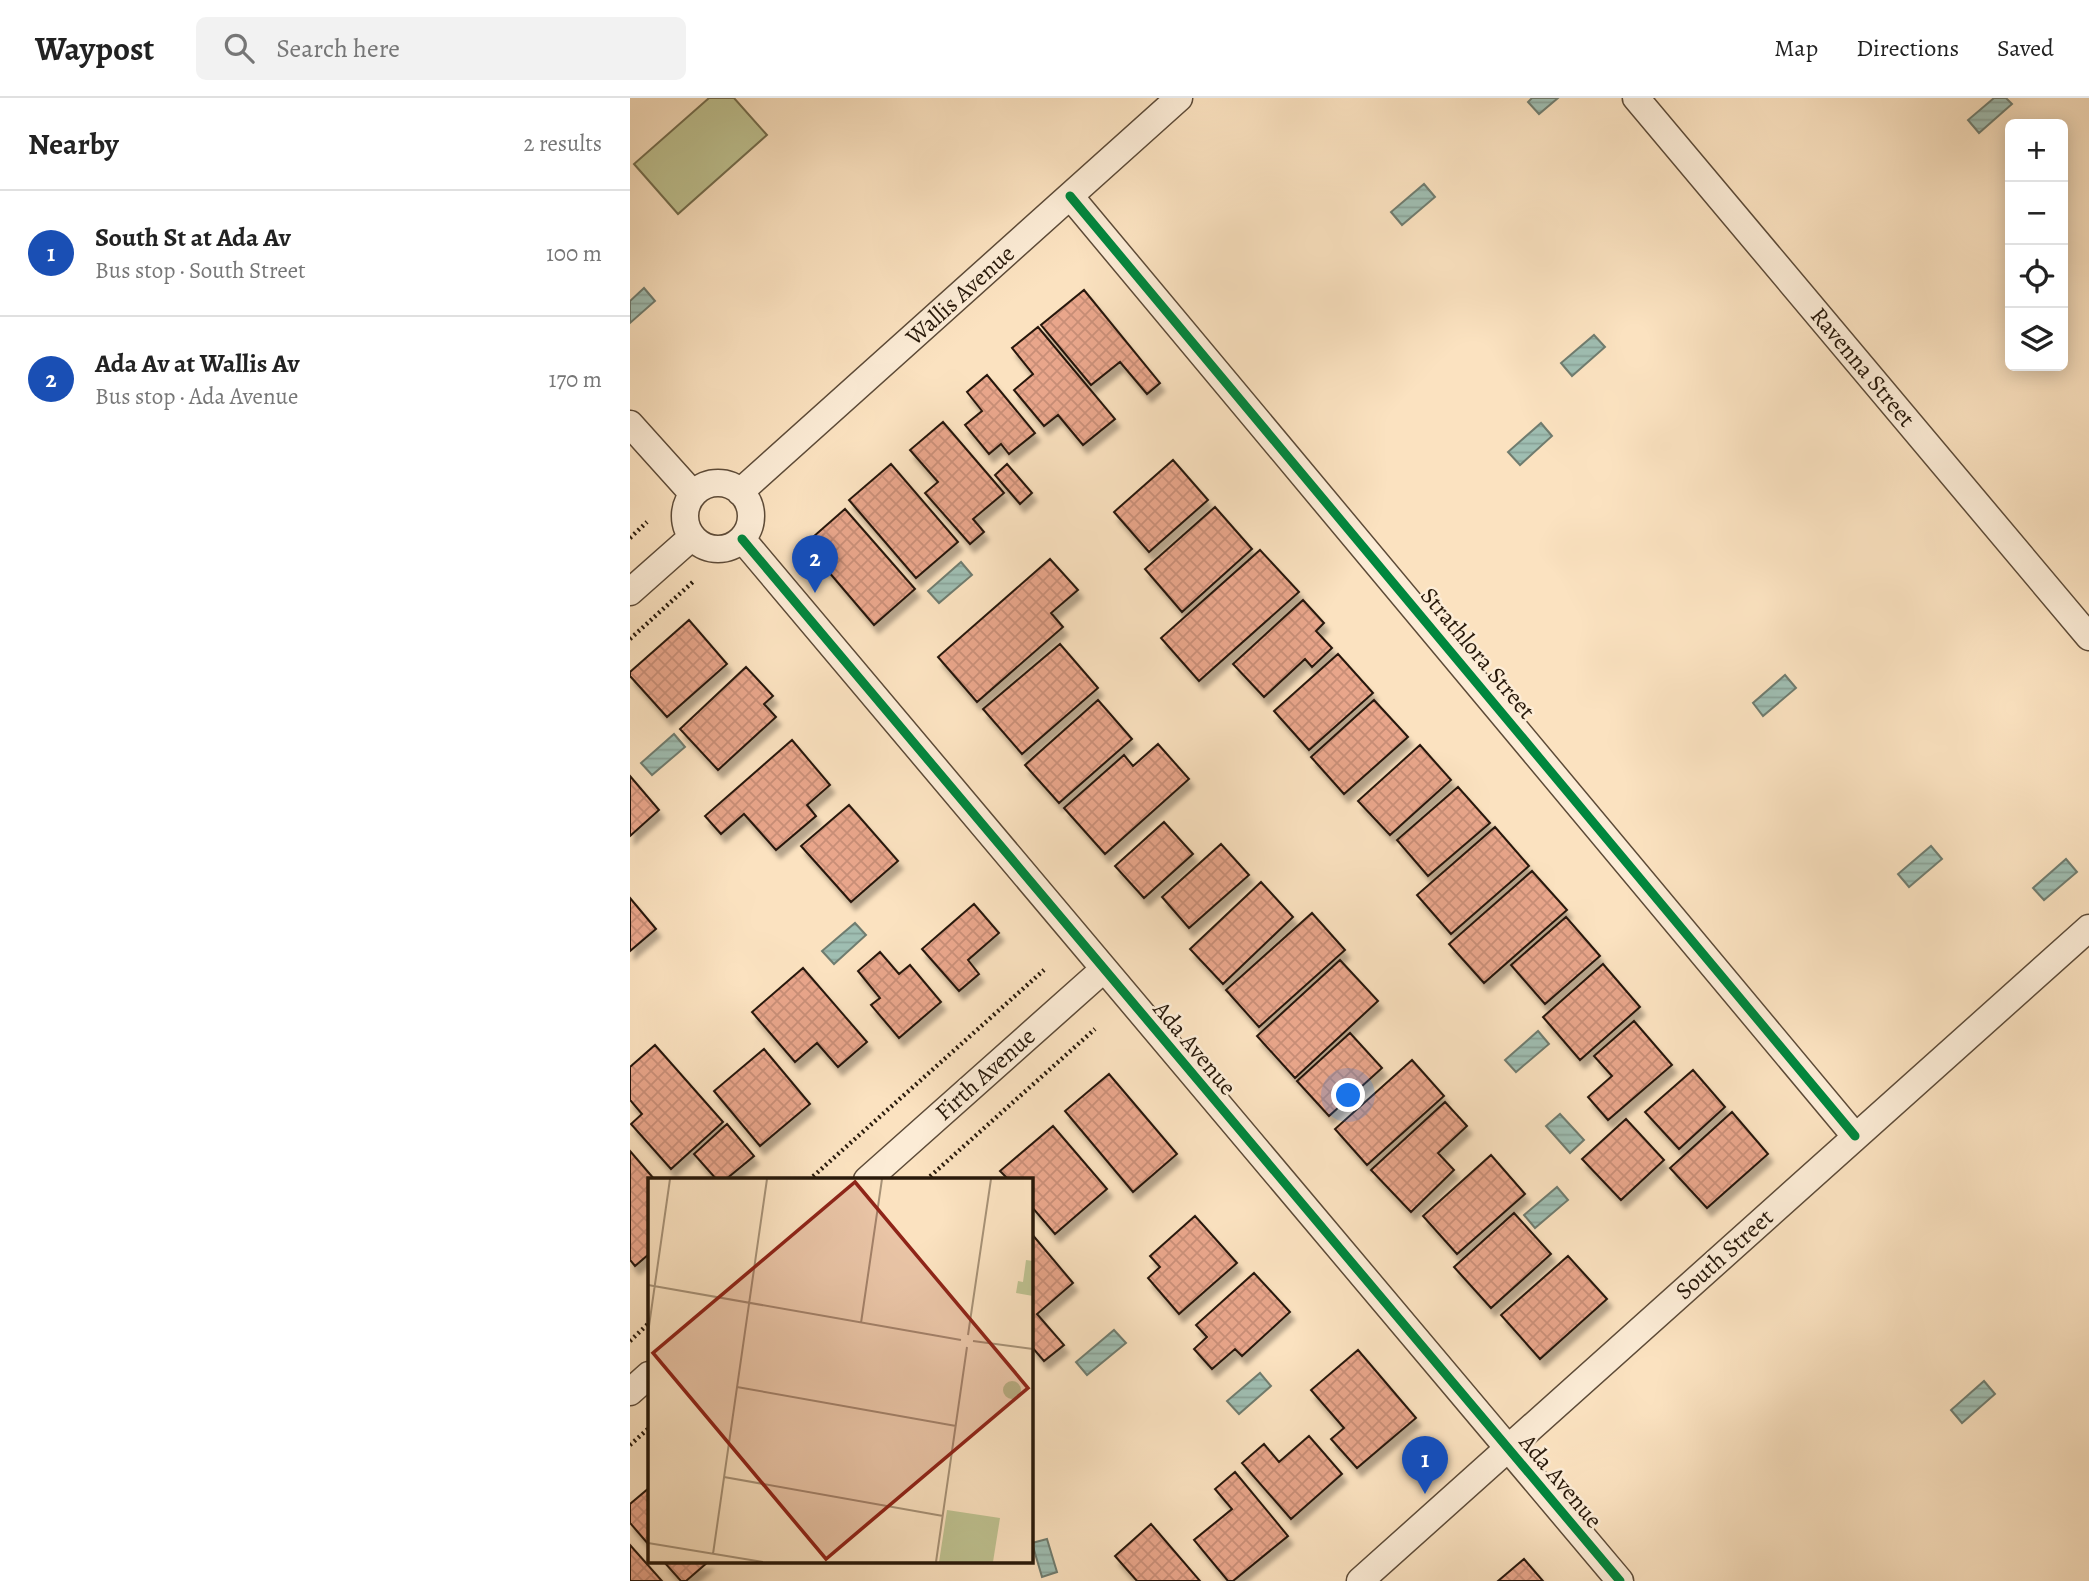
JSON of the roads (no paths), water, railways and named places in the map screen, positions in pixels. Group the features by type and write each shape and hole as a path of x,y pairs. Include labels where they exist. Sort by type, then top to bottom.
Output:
{"street":[{"name":"Wallis Avenue","path":"740,492 1179,98"},
{"name":"Ravenna Street","path":"1636,98 2089,636"},
{"name":"Strathlora Street","path":"1070,196 1855,1136"},
{"path":"630,424 693,494"},
{"path":"721,483 740,492 746,500 750,520 742,539 733,546 722,549 701,545 692,537 687,529 685,511 693,494 701,488 721,483"},
{"path":"630,592 692,537"},
{"name":"Ada Avenue","path":"742,539 1620,1581"},
{"name":"South Street","path":"1360,1581 2089,928"},
{"name":"Firth Avenue","path":"869,1178 1104,969"},
{"path":"630,1392 648,1376"}],"place":[{"name":"Ada Av at Wallis Av","path":"815,593"},
{"name":"South St at Ada Av","path":"1425,1494"}]}
